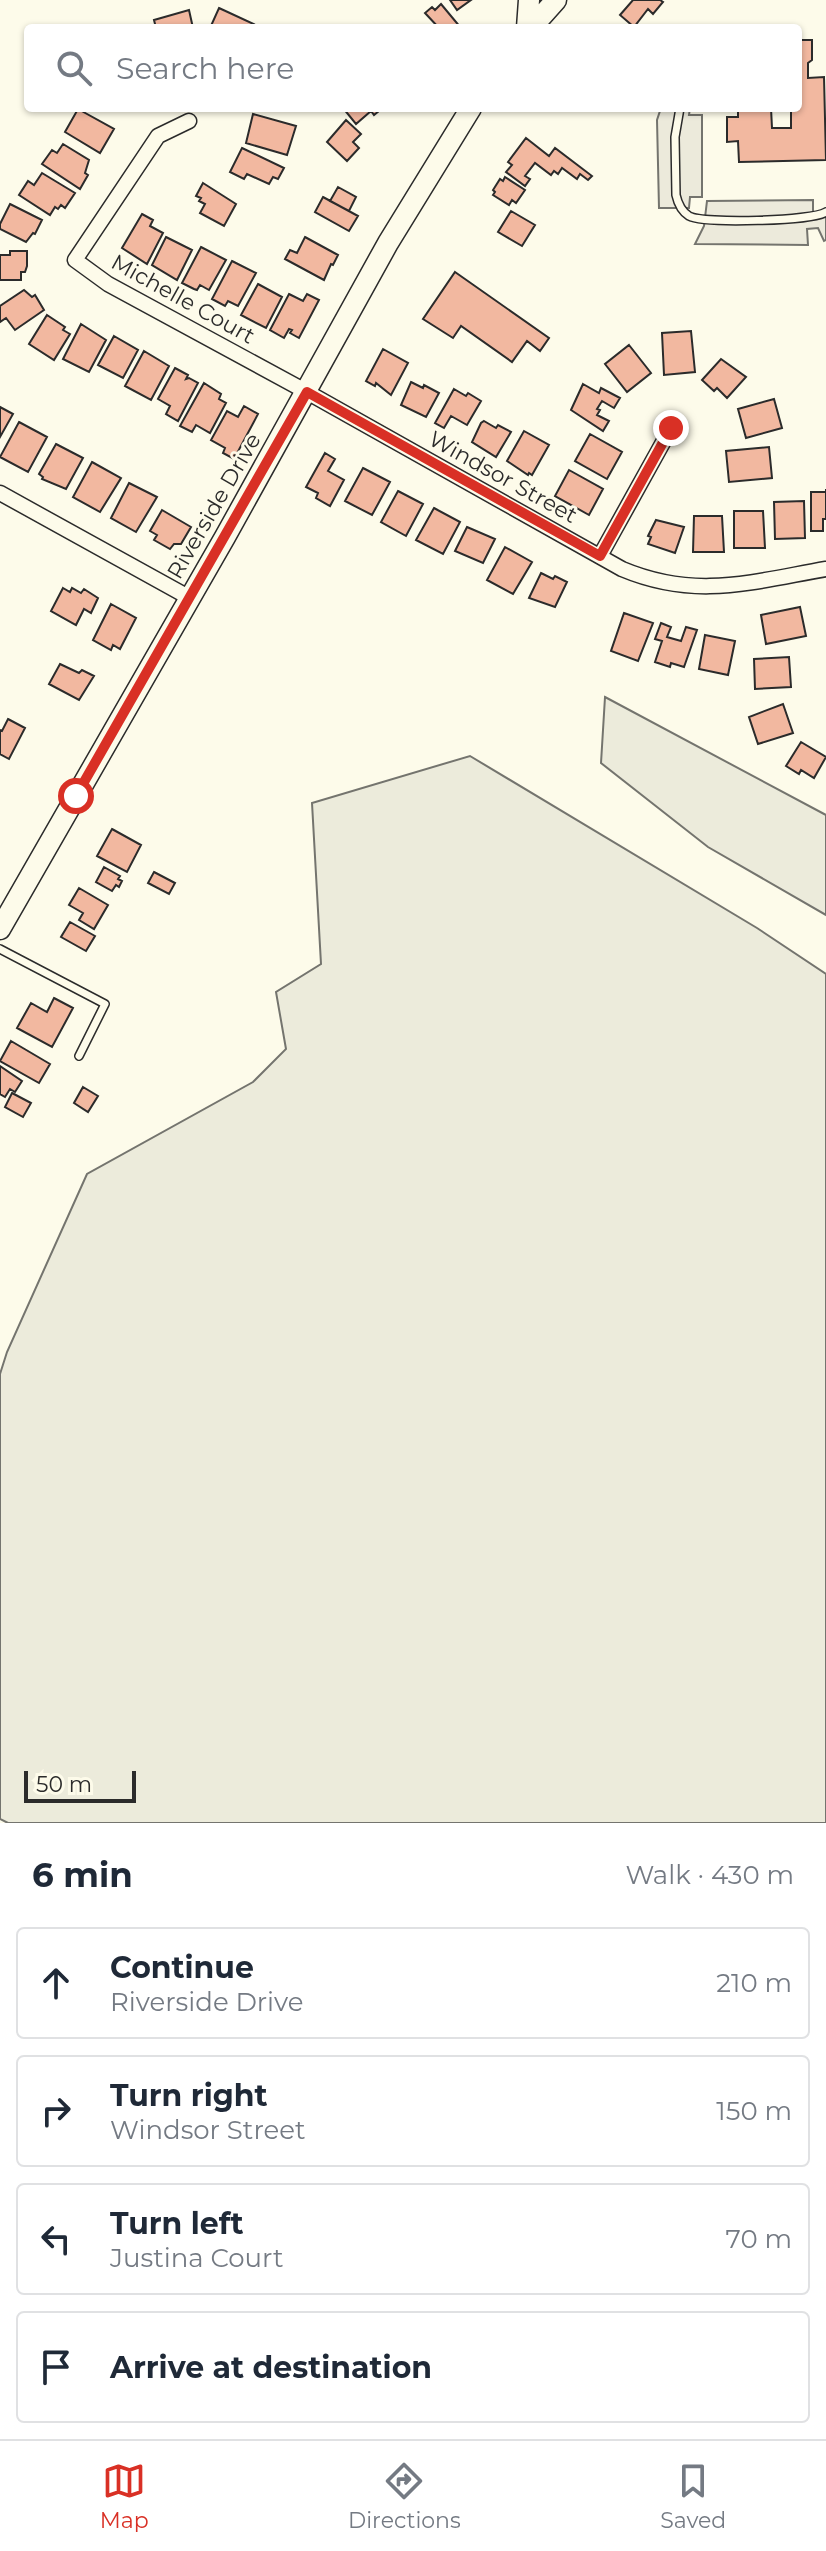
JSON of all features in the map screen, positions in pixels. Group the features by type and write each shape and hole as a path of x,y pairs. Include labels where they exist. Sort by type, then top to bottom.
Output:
{"main road":[{"path":"529,0 529,24"},
{"path":"533,24 556,0"},
{"name":"Riverside Drive","path":"0,929 307,392 388,243 469,112"}],"street":[{"name":"Michelle Court","path":"189,121 158,136 75,260 108,284 307,392"},
{"name":"Windsor Street","path":"307,392 646,579 671,585 728,586 826,569"},
{"path":"600,556 671,428"},
{"path":"0,493 190,598"}],"lane":[{"path":"679,112 676,122 676,195 678,204 686,214 702,220 795,219 826,212"},
{"path":"0,949 105,1004 79,1056"}],"shaded area":[{"path":"660,112 702,115 702,197 690,197 689,208 659,208 657,120"},
{"path":"813,200 813,212 826,212 824,241 818,228 807,229 808,245 695,244 704,226 707,201"},
{"path":"605,697 826,815 826,915 708,847 601,763"},
{"path":"470,756 757,928 826,974 826,1823 8,1823 0,1819 0,1374 7,1352 87,1174 253,1082 286,1049 276,992 321,964 312,803"}],"building":[{"path":"450,0 471,0 457,10"},
{"path":"633,0 663,2 653,14 648,9 636,24 630,24 620,15"},
{"path":"441,4 458,24 435,24 425,13 432,7 435,10"},
{"path":"219,8 253,24 212,24"},
{"path":"189,10 192,24 155,24 154,20"},
{"path":"802,40 812,40 808,78 824,77 826,160 739,162 738,141 727,142 727,117 738,117 738,112 771,112 772,128 791,128 791,112 802,112"},
{"path":"76,112 83,112 114,129 100,153 65,132"},
{"path":"346,112 370,112 356,124"},
{"path":"253,114 296,126 287,155 246,143"},
{"path":"346,120 361,134 353,142 359,148 347,161 327,142"},
{"path":"526,138 549,156 555,148 592,176 588,180 580,174 577,179 562,168 558,174 554,171 551,175 535,163 525,176 530,179 525,186 506,172 512,165 508,162"},
{"path":"63,144 89,160 85,173 88,175 80,189 42,164 52,150 57,153"},
{"path":"242,148 284,168 278,179 273,177 269,184 247,174 244,179 230,172"},
{"path":"42,173 75,193 65,208 61,205 58,209 55,207 50,215 19,195 28,181 34,185"},
{"path":"505,177 525,190 516,203 512,200 509,205 493,195 500,179 503,181"},
{"path":"203,183 236,204 224,226 200,213 205,204 196,196"},
{"path":"338,187 356,197 349,211 330,201"},
{"path":"323,197 358,216 349,231 315,212"},
{"path":"10,204 42,220 35,234 26,242 0,229"},
{"path":"511,211 535,225 522,246 498,232"},
{"path":"142,214 153,220 150,226 163,233 147,264 122,248"},
{"path":"166,237 192,250 177,280 152,265"},
{"path":"305,237 338,255 324,280 285,259 290,250 297,253"},
{"path":"201,247 226,260 209,290 200,285 197,290 182,283"},
{"path":"10,251 27,251 27,266 25,272 21,272 21,280 0,280 0,255 10,255"},
{"path":"232,261 256,273 238,306 228,301 225,306 212,299"},
{"path":"455,272 549,338 540,351 527,341 512,362 461,326 453,338 423,319"},
{"path":"258,284 282,297 266,328 241,315"},
{"path":"24,290 32,297 35,295 44,310 15,330 6,318 0,322 0,306"},
{"path":"289,294 303,301 307,294 319,300 299,338 289,329 284,338 270,330"},
{"path":"47,315 70,334 54,360 29,344"},
{"path":"81,324 106,340 89,372 63,359"},
{"path":"691,331 695,372 664,375 662,333"},
{"path":"114,336 138,350 123,378 98,365"},
{"path":"629,345 651,373 627,392 605,364"},
{"path":"383,349 408,363 391,395 376,383 375,386 366,381"},
{"path":"144,351 169,366 151,400 125,386"},
{"path":"721,359 746,377 727,398 702,380"},
{"path":"175,368 188,375 186,379 198,383 178,421 166,414 170,406 158,399"},
{"path":"411,382 439,393 426,417 401,405"},
{"path":"204,383 221,394 219,399 226,403 210,433 196,425 192,432 180,426"},
{"path":"583,384 599,393 601,388 620,398 614,408 602,401 597,409 600,410 597,415 609,421 603,431 571,410"},
{"path":"454,389 481,401 467,425 451,416 444,428 435,423"},
{"path":"774,399 782,428 746,438 738,409"},
{"path":"244,406 258,414 234,459 223,453 225,448 211,440 227,411 238,417"},
{"path":"0,407 13,414 0,437"},
{"path":"484,421 511,432 496,457 472,442"},
{"path":"19,422 47,437 28,472 0,457"},
{"path":"524,431 549,445 532,475 507,461"},
{"path":"590,434 622,452 607,479 575,461"},
{"path":"56,444 83,458 66,489 42,479 39,474"},
{"path":"769,447 772,478 729,482 726,451"},
{"path":"325,453 335,459 328,471 344,480 330,506 316,498 318,493 306,487"},
{"path":"92,462 121,478 100,512 73,497"},
{"path":"363,468 390,482 372,515 345,501"},
{"path":"569,470 603,489 589,515 555,496"},
{"path":"129,483 157,497 136,532 111,518"},
{"path":"398,491 423,504 406,536 381,522"},
{"path":"811,492 826,492 823,531 811,531"},
{"path":"804,501 805,538 775,539 774,502"},
{"path":"434,508 460,522 443,554 416,540"},
{"path":"162,510 191,527 181,544 174,544 170,549 154,540 157,535 150,531"},
{"path":"734,511 763,511 765,548 734,548"},
{"path":"694,516 722,516 724,552 693,552"},
{"path":"656,520 684,527 675,553 648,544 651,537 648,536"},
{"path":"467,527 495,539 483,563 455,551"},
{"path":"505,547 532,562 513,594 487,580"},
{"path":"541,573 567,582 555,607 529,598"},
{"path":"63,588 70,592 72,588 81,593 84,589 98,598 91,613 84,609 76,625 51,611"},
{"path":"111,604 136,618 120,649 113,645 111,650 93,640"},
{"path":"800,607 806,636 766,644 761,615"},
{"path":"624,613 653,623 638,661 611,651"},
{"path":"661,623 671,627 667,637 681,641 686,627 697,630 684,667 655,662 662,641 655,639"},
{"path":"705,635 735,641 728,675 699,669"},
{"path":"789,657 791,687 755,689 754,659"},
{"path":"60,664 94,676 79,700 49,684"},
{"path":"783,704 793,733 758,744 749,717"},
{"path":"8,719 25,728 9,759 0,754 0,730"},
{"path":"801,742 826,757 814,778 786,766"},
{"path":"112,829 141,845 127,872 97,856"},
{"path":"104,867 120,876 118,879 122,881 112,891 96,882"},
{"path":"154,872 175,883 169,894 148,883"},
{"path":"79,888 108,905 94,929 79,920 83,913 69,905"},
{"path":"70,922 95,936 86,951 61,937"},
{"path":"54,998 73,1008 52,1047 17,1028 31,1003 47,1012"},
{"path":"11,1041 50,1064 39,1083 0,1061"},
{"path":"0,1066 22,1081 15,1092 10,1089 5,1097 0,1094"},
{"path":"83,1087 98,1096 88,1112 74,1103"},
{"path":"12,1093 31,1103 23,1117 5,1107"}],"route":[{"path":"76,796 307,392 600,556 671,428"}]}
